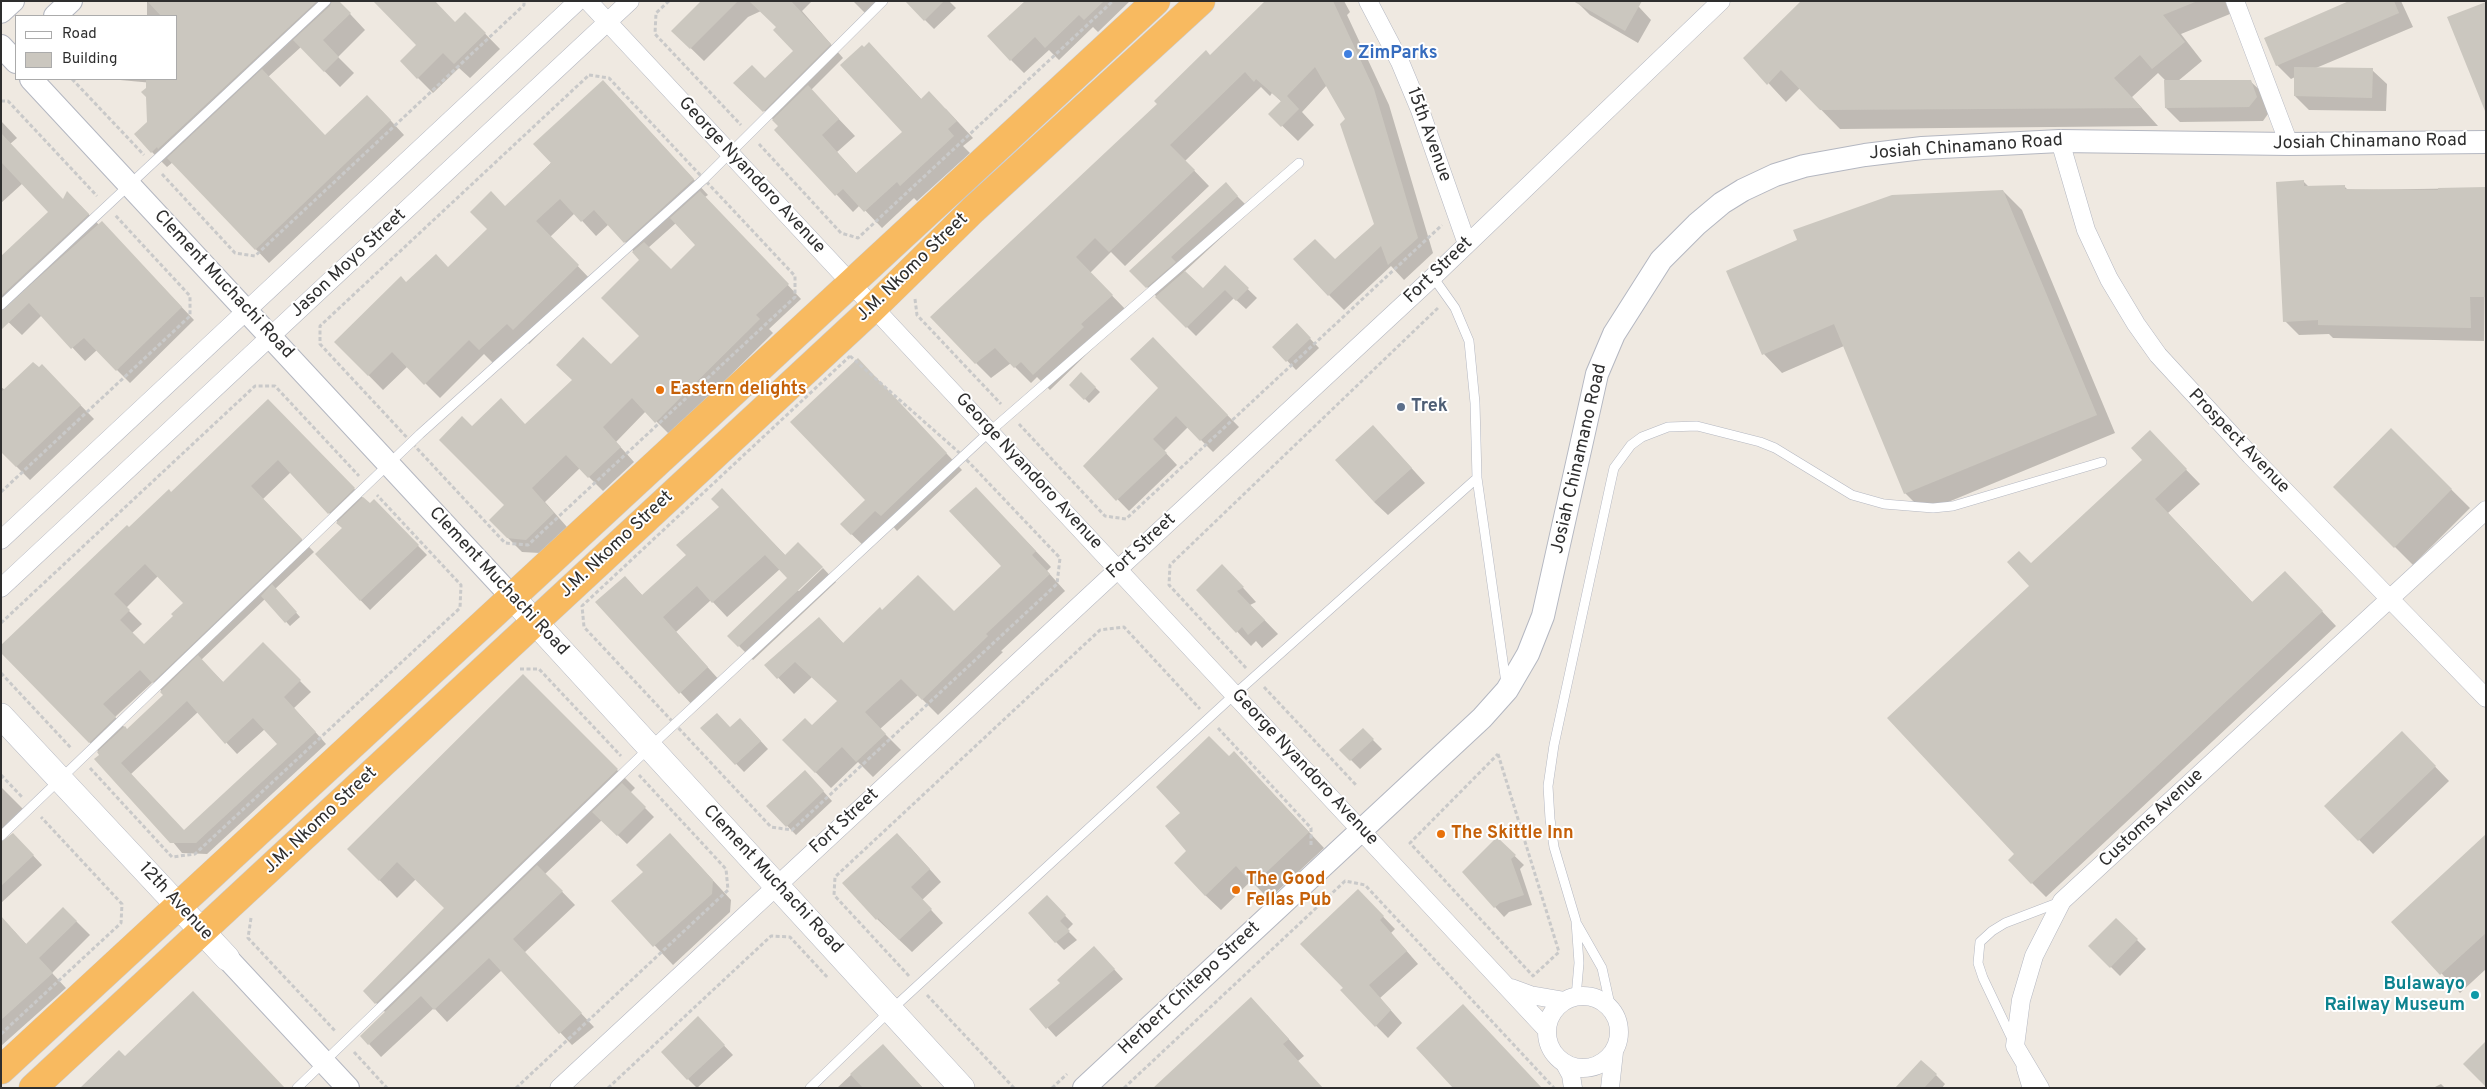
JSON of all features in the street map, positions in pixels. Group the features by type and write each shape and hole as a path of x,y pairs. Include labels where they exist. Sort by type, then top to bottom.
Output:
{"highway":[{"name":"J.M. Nkomo Street","path":"1,1070 1156,1"},
{"name":"J.M. Nkomo Street","path":"33,1088 874,307 972,210 1201,1"}],"main road":[{"name":"Clement Muchachi Road","path":"512,597 962,1088"},
{"name":"12th Avenue","path":"1,716 227,958"}],"street":[{"path":"1,12 13,1"},
{"path":"55,15 71,1"},
{"name":"Jason Moyo Street","path":"1,540 578,1"},
{"name":"George Nyandoro Avenue","path":"588,1 1547,1030"},
{"name":"Jason Moyo Street","path":"1,588 630,1"},
{"name":"15th Avenue","path":"1368,1 1400,62 1420,110 1467,244"},
{"name":"Fort Street","path":"558,1088 1433,277 1721,1"},
{"path":"2235,1 2289,144"},
{"name":"Clement Muchachi Road","path":"33,80 512,597"},
{"name":"Josiah Chinamano Road","path":"1362,830 1482,718 1507,690 1528,654 1543,616 1597,374 1614,334 1661,260 1697,224 1743,190 1775,175 1804,166 1864,155 1922,148 2060,141 2289,144 2486,142"},
{"name":"Prospect Avenue","path":"2060,141 2086,230 2109,279 2136,324 2158,355 2186,388 2486,698"},
{"name":"Customs Avenue","path":"2015,1046 2026,979 2034,956 2062,901 2486,510"},
{"name":"Herbert Chitepo Street","path":"1084,1088 1362,830"},
{"name":"12th Avenue","path":"227,958 348,1088"},
{"name":"George Nyandoro Avenue","path":"1508,987 1530,995 1570,999"},
{"path":"1573,1088 1571,1075 1565,1064 1551,1050 1547,1030 1550,1019 1570,999 1589,997 1601,1001 1611,1009 1618,1022 1620,1038 1614,1052 1610,1088"},
{"path":"2015,1046 2040,1088"},
{"path":"1565,1064 1583,1069 1592,1068 1601,1065 1614,1052"}],"lane":[{"path":"1,305 326,1"},
{"path":"1,836 389,464 730,154 883,1"},
{"path":"297,1088 650,747 990,432 1299,163"},
{"path":"1433,277 1456,308 1470,341 1476,403 1477,478 1507,690"},
{"path":"1611,1009 1602,968 1576,921 1554,848 1548,786 1554,745 1614,468 1631,445 1668,427 1697,426 1760,442 1775,448 1852,495 1884,504 1933,508 1953,506 2102,462"},
{"path":"810,1088 891,1010 1254,676 1477,478"},
{"path":"2026,1088 2015,1046 1983,978 1978,963 1980,942 1992,931 2005,924 2062,901"},
{"path":"1570,999 1579,963 1576,921"}],"path":[{"path":"235,253 255,256 524,4 524,1"},
{"path":"669,1 656,13 655,34 841,233 858,238 1113,1"},
{"path":"1,101 8,101 190,296 190,316 1,492"},
{"path":"1356,785 1169,585 1170,565 1448,298"},
{"path":"1,623 255,386 275,386 461,585 460,608 195,854 172,857 1,673"},
{"path":"1498,754 1559,952 1533,976 1410,843 1498,754"},
{"path":"1,775 122,904 121,923 1,1034"},
{"path":"1124,1088 1345,881 1365,885 1554,1088"},
{"path":"608,1088 771,936 790,937 829,979"},
{"path":"248,938 387,1088"}],"building":[{"path":"147,1 317,1 158,149 157,147 151,153 134,134 147,122 146,97 141,92 146,88 146,80 178,80 178,15 160,15"},
{"path":"332,1 339,1 351,13 323,40 339,57 324,72 293,40 330,6"},
{"path":"373,1 435,1 455,22 465,12 486,33 454,64 443,53 417,79 400,61 416,45"},
{"path":"701,1 738,1 690,49 671,31"},
{"path":"749,1 791,1 831,44 763,112 733,83 752,65 765,78 793,51 773,30 776,27"},
{"path":"905,1 944,1 924,21"},
{"path":"1025,1 1104,1 1084,20 1079,15 1045,48 1035,37 1010,61 987,36"},
{"path":"1265,1 1333,1 1374,89 1418,238 1388,265 1381,246 1328,296 1293,259 1315,239 1335,259 1374,224 1340,124 1345,119 1315,67 1287,96 1299,109 1281,127 1268,114 1281,101 1256,79 1254,82 1245,72 1170,145 1195,170 1109,252 1095,238 1076,257 1113,295 1081,324 1084,327 1033,375 1021,362 1014,368 995,348 975,364 930,317 1157,104 1154,101 1206,50 1210,55"},
{"path":"1573,1 1642,1 1625,31"},
{"path":"1801,1 2195,2 2163,15 2185,42 2152,69 2140,55 2114,78 2142,108 1820,110 1781,70 1767,85 1743,58"},
{"path":"2349,1 2394,1 2399,13 2276,66 2264,38"},
{"path":"2486,2 2486,111 2485,111 2447,17"},
{"path":"869,42 921,99 929,91 957,121 948,129 954,136 900,186 897,182 864,212 843,189 835,196 774,130 778,126 772,120 808,85 839,119 822,135 856,173 902,132 840,65 862,45 864,47"},
{"path":"2294,67 2373,68 2372,98 2294,96"},
{"path":"262,69 325,135 367,95 391,120 255,250 167,158"},
{"path":"603,80 694,179 624,243 594,210 581,222 560,199 536,221 579,265 513,330 507,324 479,350 469,340 424,385 392,352 368,376 334,342 401,276 406,282 436,254 448,267 487,229 470,212 491,191 505,206 551,163 533,144"},
{"path":"2164,80 2251,80 2257,97 2249,107 2165,108"},
{"path":"1,133 63,199 67,191 89,214 1,296 1,256 48,212 1,162"},
{"path":"2304,180 2304,186 2345,185 2345,189 2438,190 2438,188 2486,187 2486,297 2470,297 2471,328 2318,325 2318,320 2283,322 2276,182"},
{"path":"1226,182 1238,196 1171,257 1176,262 1146,288 1129,271"},
{"path":"2003,190 2097,415 1904,494 1834,324 1762,355 1726,271 1797,240 1793,230 1892,195"},
{"path":"700,191 789,284 756,315 760,319 655,423 632,398 603,427 621,447 588,478 566,455 532,488 554,513 526,540 507,538 489,520 504,505 439,440 462,416 472,426 501,398 525,424 572,380 556,365 583,337 611,364 639,336 601,298 639,260 632,252 644,242 671,269 695,245 670,218"},
{"path":"102,221 182,307 116,371 84,338 71,349 29,303 1,330 1,311"},
{"path":"1225,265 1249,288 1236,301 1225,290 1186,328 1155,297 1185,271 1203,288"},
{"path":"1297,323 1311,338 1286,362 1272,347"},
{"path":"1153,337 1228,415 1200,441 1176,416 1153,439 1167,453 1116,501 1083,466 1158,388 1130,359"},
{"path":"858,358 947,453 881,516 875,511 851,535 840,524 865,500 790,422"},
{"path":"33,362 39,367 42,364 81,405 16,467 1,452 1,392"},
{"path":"1081,372 1096,387 1084,400 1069,385"},
{"path":"268,399 355,488 328,514 278,460 251,486 302,539 152,683 140,670 103,704 116,717 89,743 1,653 1,645 127,525 129,527 169,489 171,492","holes":["145,564 183,603 171,614 173,616 144,644 120,620 130,610 114,594"]},
{"path":"1373,425 1412,468 1374,502 1335,460"},
{"path":"2391,428 2452,489 2394,548 2333,487"},
{"path":"2150,430 2187,469 2155,499 2252,602 2285,571 2323,611 2031,884 2008,860 2014,854 1887,718 2029,586 2007,562 2019,551 2031,563 2142,460 2131,448"},
{"path":"976,487 1036,551 1032,555 1050,574 986,634 988,636 922,700 901,679 865,712 886,734 856,762 842,747 815,773 782,740 805,718 812,725 837,701 795,662 777,679 764,665 819,617 843,643 880,607 882,610 918,575 954,611 1001,566 949,511"},
{"path":"722,488 785,555 798,542 823,567 738,647 727,636 787,578 765,555 712,603 697,586 663,617 708,667 679,694 595,602 625,576 642,595 686,555 676,545 719,507 711,499"},
{"path":"363,497 370,503 374,499 419,545 360,601 315,554 342,528 336,523"},
{"path":"1222,564 1244,587 1237,591 1265,620 1248,635 1242,627 1236,633 1196,590"},
{"path":"272,584 297,612 285,623 261,596"},
{"path":"263,642 301,680 284,697 316,732 196,843 170,843 94,759 99,755 97,752 125,726 127,729 163,695 160,692 198,655 223,682","holes":["187,701 225,744 253,718 277,744 184,830 121,763"]},
{"path":"523,674 618,769 375,1004 363,991 444,908 397,862 379,881 347,849"},
{"path":"717,713 730,727 740,718 761,741 735,765 700,728"},
{"path":"1363,728 1374,739 1350,761 1339,750"},
{"path":"2402,731 2436,766 2358,841 2324,806"},
{"path":"1209,736 1229,756 1234,751 1309,832 1253,885 1236,866 1205,896 1174,863 1186,851 1165,826 1180,813 1156,787"},
{"path":"805,770 824,791 786,827 766,806"},
{"path":"622,783 646,807 617,836 592,812"},
{"path":"13,833 34,855 1,886 1,842"},
{"path":"670,833 713,880 712,894 653,947 611,901 643,872 636,865"},
{"path":"897,833 930,869 911,887 932,909 899,940 878,918 876,920 842,883"},
{"path":"2486,834 2486,933 2440,975 2391,922"},
{"path":"1497,837 1516,855 1511,859 1524,895 1500,903 1494,908 1462,872"},
{"path":"537,865 563,891 513,939 582,1013 559,1034 489,958 434,1010 421,996 368,1045 360,1036"},
{"path":"1358,889 1384,916 1380,920 1407,951 1369,985 1391,1010 1375,1027 1340,990 1343,988 1300,944"},
{"path":"1047,895 1066,915 1060,921 1070,931 1055,943 1028,913"},
{"path":"63,907 77,921 39,958 53,973 1,1020 1,916 26,944"},
{"path":"2116,918 2138,939 2110,968 2088,946"},
{"path":"1094,946 1115,969 1046,1029 1029,1009 1060,983 1057,980"},
{"path":"193,991 285,1088 80,1088 119,1050 125,1056"},
{"path":"1251,997 1289,1039 1283,1044 1323,1088 1153,1088"},
{"path":"1463,1004 1542,1088 1453,1088 1416,1048"},
{"path":"698,1016 725,1045 687,1080 661,1052"},
{"path":"2486,1041 2486,1087 2463,1064"},
{"path":"883,1044 923,1088 863,1088 850,1074"},
{"path":"1921,1060 1937,1074 1924,1088 1895,1088"}],"place":[{"name":"ZimParks","path":"1348,54"},
{"name":"Eastern delights","path":"660,390"},
{"name":"Trek","path":"1401,407"},
{"name":"The Skittle Inn","path":"1441,834"},
{"name":"The Good Fellas Pub","path":"1236,890"},
{"name":"Bulawayo Railway Museum","path":"2475,995"}]}
